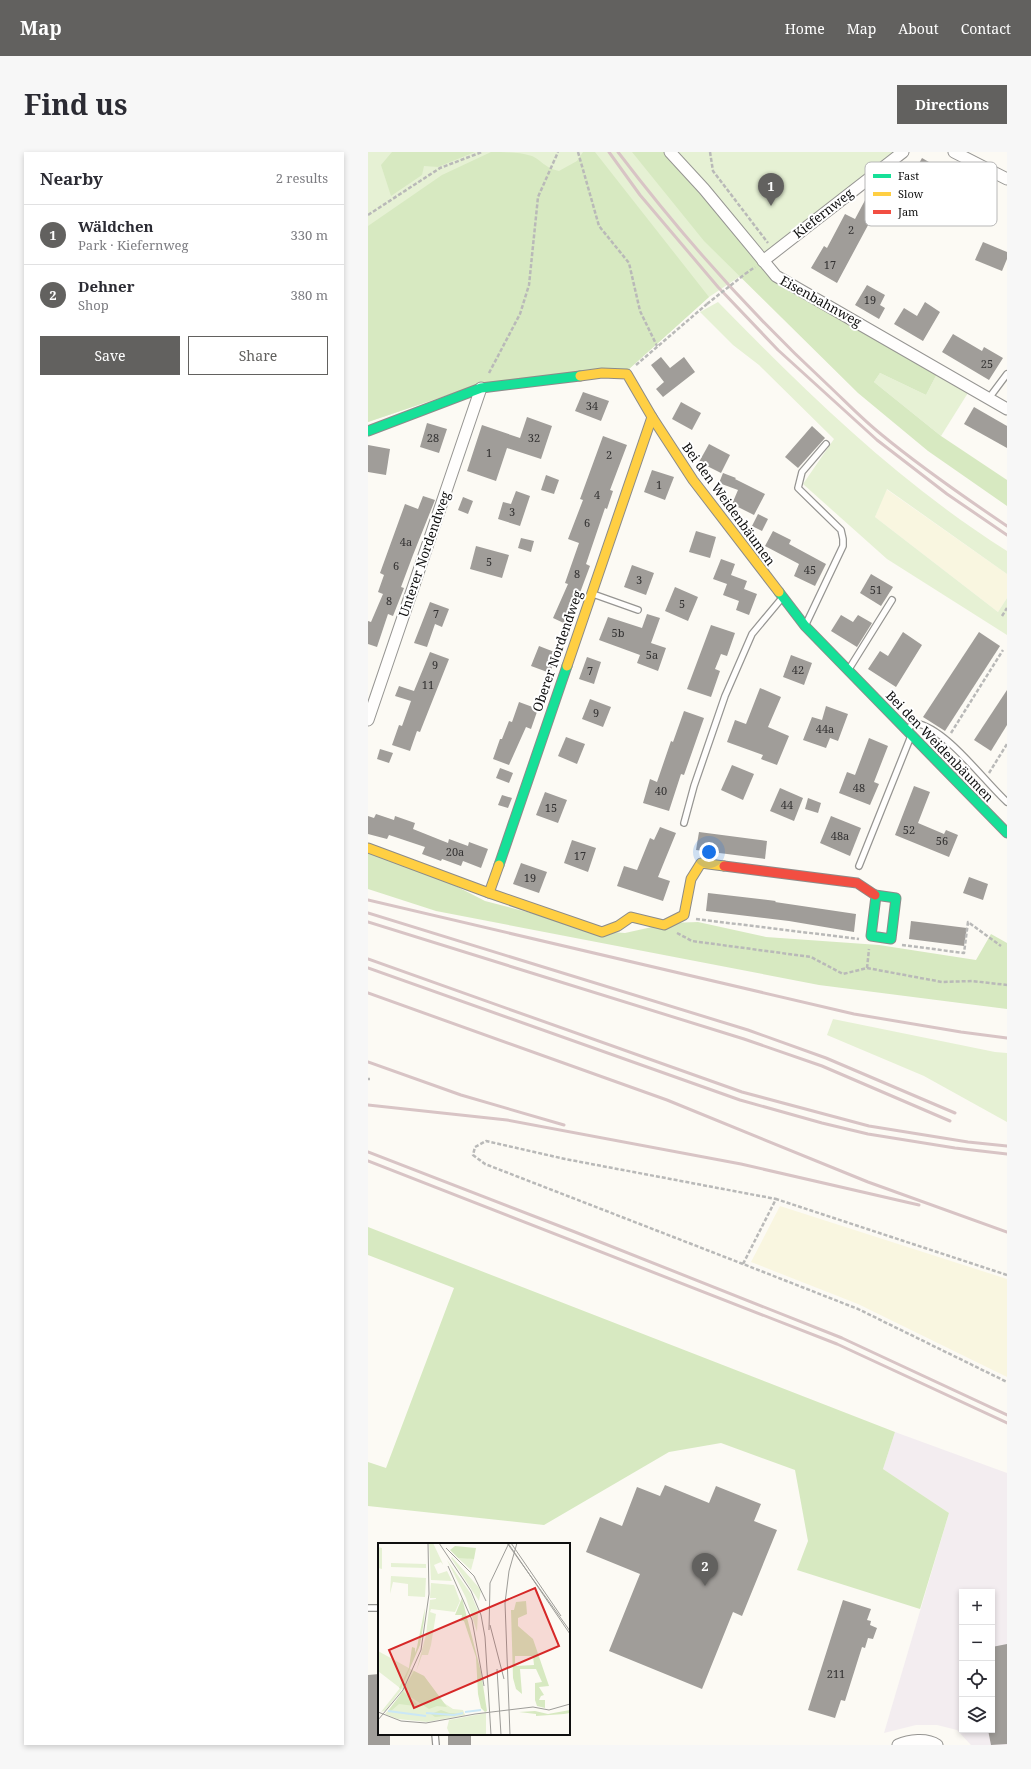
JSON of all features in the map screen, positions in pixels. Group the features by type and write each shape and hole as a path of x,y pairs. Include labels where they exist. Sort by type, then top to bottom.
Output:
{"street":[{"name":"Eisenbahnweg","path":"670,152 704,189 776,276 1007,409"},
{"name":"Kiefernweg","path":"890,162 903,152"},
{"path":"954,152 974,162"},
{"path":"997,174 1007,179"},
{"name":"Kiefernweg","path":"763,261 865,181"},
{"path":"368,431 481,388 602,373 627,374"},
{"name":"Bei den Weidenbäumen","path":"627,374 652,417 693,480 805,626 1007,834"},
{"name":"Unterer Nordendweg","path":"368,720 481,388"},
{"name":"Oberer Nordendweg","path":"489,893 652,417"},
{"path":"368,848 489,893 602,932 618,926 631,917 664,925 684,915 691,879 700,863 857,883 876,896 896,898 891,939 871,936 876,896"},
{"path":"898,1745 906,1742 924,1740 937,1745"}],"lane":[{"path":"989,398 1007,374"},
{"path":"805,626 843,546 844,539 840,530 798,488 802,472 826,444"},
{"path":"591,593 638,610"},
{"path":"684,823 694,786 725,696 752,634 782,597"},
{"path":"848,671 892,600"},
{"path":"859,866 908,733 915,723 924,724 939,733 1007,802"},
{"path":"435,1735 436,1745"}],"path":[{"path":"368,215 440,168 482,152"},
{"path":"481,388 520,314 529,285 538,197 558,152"},
{"path":"578,152 599,226 629,263 640,311 657,346"},
{"path":"710,152 713,171 775,251"},
{"path":"627,374 657,346 707,304 746,274"},
{"path":"1002,616 1007,608"},
{"path":"946,740 1002,650"},
{"path":"984,779 1007,744"},
{"path":"684,915 692,918 863,940 871,936"},
{"path":"891,939 894,944 964,953 968,922 1001,946"},
{"path":"664,925 692,941 811,957 843,974 867,968 942,982 972,981 1007,985"},
{"path":"867,968 871,936"},
{"path":"1007,1275 776,1200 565,1159 486,1141 475,1147 473,1155 485,1164 858,1309 1007,1382"},
{"path":"743,1264 776,1200"}],"shaded area":[{"path":"886,489 1007,574 1007,598 998,612 875,517"},
{"path":"780,1206 1007,1279 1007,1377 858,1304 751,1262"},
{"path":"895,1432 1007,1473 1007,1745 971,1745 960,1733 995,1733 995,1589 959,1589 959,1732 957,1730 937,1725 916,1725 884,1733 949,1513 883,1469"}],"green space":[{"path":"368,152 903,152 890,162 865,162 865,182 763,261 709,297 629,369 480,384 368,422"},
{"path":"392,152 475,152 438,167 424,166 422,175 391,196 381,165"},
{"path":"491,152 507,152 532,156 546,166 559,171 577,161 583,152 595,152 709,297 629,369 480,384 368,422 368,226 442,175"},
{"path":"632,152 670,152 763,261 939,370 926,395 880,373 874,382 941,436 1007,480 1007,506 928,451 858,393 704,241"},
{"path":"718,302 786,370 855,435 967,525 1007,551 1007,574 887,489 875,517 998,612 1007,598 1007,635 887,559 803,484 834,439 759,365 733,345 700,312"},
{"path":"939,370 971,388 941,436 874,382 880,373 926,395"},
{"path":"368,848 411,863 485,901 599,931 625,933 670,923 698,922 766,937 879,945 976,960 991,934 1007,943 1007,1009 819,985 436,911 368,889"},
{"path":"833,1019 995,1052 1007,1053 1007,1122 924,1076 827,1035"},
{"path":"368,1227 895,1432 883,1469 949,1513 920,1609 797,1570 808,1541 795,1470 721,1443 669,1452 544,1525 368,1506 368,1462 386,1468 454,1288 368,1255"}],"building":[{"path":"922,158 929,162 920,162"},
{"path":"865,200 865,226 868,226 837,283 811,268 824,246 827,248 845,214 855,219"},
{"path":"983,242 1007,252 1007,259 1002,271 975,260"},
{"path":"867,285 885,295 880,305 885,308 879,319 855,305"},
{"path":"925,302 940,312 923,341 894,324 904,308 917,316"},
{"path":"953,334 982,351 984,347 1003,358 989,380 942,352"},
{"path":"661,357 670,368 684,357 695,372 663,397 656,389 664,382 651,365"},
{"path":"583,392 609,401 601,421 575,411"},
{"path":"681,402 701,413 692,430 672,419"},
{"path":"974,407 1007,426 1007,448 964,424"},
{"path":"527,417 552,426 541,459 507,448 496,481 467,471 482,425 520,438"},
{"path":"427,423 447,429 439,453 420,447"},
{"path":"812,426 825,438 798,468 785,457"},
{"path":"603,436 627,445 610,490 613,491 607,509 605,508 586,564 590,566 578,598 580,599 568,625 553,618 568,584 565,583 579,543 568,539 583,500 580,499"},
{"path":"709,444 730,455 721,473 699,462"},
{"path":"368,445 390,449 386,475 368,472"},
{"path":"652,470 674,477 665,500 644,492"},
{"path":"723,473 736,478 735,479 765,494 754,515 732,504 738,490 719,483"},
{"path":"546,475 559,480 554,494 541,490"},
{"path":"516,491 530,496 520,526 498,519 503,502 511,504"},
{"path":"423,496 435,500 401,587 404,588 393,616 388,614 377,647 368,644 368,621 371,622 383,594 378,592 384,575 380,573 405,504 418,509"},
{"path":"463,497 473,501 468,514 458,510"},
{"path":"758,514 768,519 762,531 752,526"},
{"path":"696,531 716,537 710,558 689,552"},
{"path":"773,531 791,540 789,544 826,564 815,586 794,576 799,564 765,546"},
{"path":"521,538 534,541 531,552 518,548"},
{"path":"476,546 509,555 502,578 470,569"},
{"path":"721,559 735,564 731,575 747,581 744,589 757,594 749,615 736,610 739,601 723,595 727,584 713,579"},
{"path":"632,565 654,573 646,595 624,587"},
{"path":"871,574 893,587 881,606 860,593"},
{"path":"675,587 698,597 688,621 665,611"},
{"path":"430,602 449,609 442,627 435,624 427,647 414,643"},
{"path":"647,614 660,618 651,643 666,648 658,671 637,663 640,655 599,640 608,617 642,628"},
{"path":"841,615 853,622 858,615 872,623 857,647 831,631"},
{"path":"711,625 735,633 727,656 721,654 715,669 720,671 711,697 687,689"},
{"path":"903,632 922,645 896,687 868,669 880,651 888,656"},
{"path":"979,632 1000,646 945,731 923,717"},
{"path":"539,646 557,653 550,673 531,666"},
{"path":"430,652 449,659 420,732 417,731 410,751 392,745 399,725 402,726 411,701 395,696 399,686 414,691"},
{"path":"791,655 812,663 804,685 783,677"},
{"path":"587,657 601,662 594,684 579,679"},
{"path":"760,688 781,697 768,727 789,736 777,765 761,759 763,755 727,742 735,720 746,724"},
{"path":"1007,690 1007,725 991,751 974,740"},
{"path":"590,699 611,707 603,727 582,719"},
{"path":"519,702 538,709 531,729 526,727 509,765 493,759 500,739 502,739 509,721 512,722"},
{"path":"826,706 848,714 838,741 830,738 826,748 803,740 812,717 822,720"},
{"path":"684,711 704,718 684,775 681,774 669,811 643,803 650,779 657,782 671,741 673,742"},
{"path":"566,737 585,744 577,764 558,756"},
{"path":"869,738 888,746 874,782 879,784 870,805 839,793 847,772 855,775"},
{"path":"380,749 393,753 389,763 377,759"},
{"path":"732,765 754,774 743,800 721,790"},
{"path":"500,768 513,773 509,783 496,778"},
{"path":"914,786 930,792 918,823 944,834 946,830 958,835 949,857 895,835"},
{"path":"780,788 803,798 794,821 770,811"},
{"path":"545,792 567,800 558,823 536,815"},
{"path":"502,795 512,798 508,808 498,805"},
{"path":"808,798 821,803 818,813 805,809"},
{"path":"376,814 394,820 395,816 415,823 413,829 448,843 449,839 468,846 469,842 488,849 481,868 463,861 461,866 442,859 441,861 422,854 425,847 389,835 387,839 368,834 368,816 374,818"},
{"path":"831,816 861,828 850,856 820,843"},
{"path":"660,827 676,833 658,877 670,881 663,901 617,886 624,866 637,870 650,838 654,840"},
{"path":"699,832 767,841 765,859 696,850"},
{"path":"572,840 596,848 588,872 564,863"},
{"path":"521,863 547,872 539,893 513,884"},
{"path":"969,877 988,884 983,900 963,893"},
{"path":"708,893 776,901 775,902 856,914 854,932 789,921 706,911"},
{"path":"911,921 967,928 964,946 909,939"},
{"path":"665,1485 709,1503 716,1486 761,1504 754,1521 777,1530 742,1616 733,1612 702,1689 609,1651 640,1574 586,1552 600,1517 622,1526 637,1487 660,1496"},
{"path":"843,1600 871,1609 867,1620 871,1621 870,1625 877,1628 873,1639 868,1638 865,1648 862,1647 845,1701 841,1700 835,1718 808,1710"},
{"path":"1007,1644 1007,1744 991,1745 989,1733 995,1733 995,1646"},
{"path":"378,1674 378,1735 390,1735 390,1745 368,1745 368,1675"},
{"path":"448,1735 471,1735 471,1745 448,1745"}],"railway":[{"path":"609,152 640,195 718,287 778,350 877,440 947,494 1007,535"},
{"path":"618,152 667,214 718,274 800,359 882,435 943,482 1007,526"},
{"path":"368,900 854,1014 961,1032 1007,1038"},
{"path":"368,913 748,1030 826,1058 955,1113"},
{"path":"368,922 744,1039 822,1066 950,1121"},
{"path":"368,959 742,1092 869,1126 968,1142 1007,1146"},
{"path":"368,968 740,1100 868,1134 955,1148 1007,1154"},
{"path":"368,993 667,1100 868,1182 1007,1232"},
{"path":"368,1062 461,1095 564,1125"},
{"path":"368,1105 507,1120 741,1164 919,1205"},
{"path":"368,1152 842,1338 1007,1415"},
{"path":"368,1161 837,1344 1007,1423"}],"traffic: fast":[{"path":"368,431 481,388 580,376"},
{"path":"779,592 805,626 1007,833"},
{"path":"499,865 567,666"},
{"path":"875,895 896,898 891,939 871,936 876,896"}],"traffic: slow":[{"path":"580,376 602,373 627,374 652,417 693,480 779,592"},
{"path":"567,666 652,417"},
{"path":"368,848 489,893 499,865"},
{"path":"489,893 602,932 618,926 631,917 664,925 684,915 691,879 701,863 724,866"}],"traffic: jam":[{"path":"724,866 857,883 875,895"}],"place":[{"name":"Wäldchen","path":"771,206"},
{"name":"Dehner","path":"705,1586"}]}
